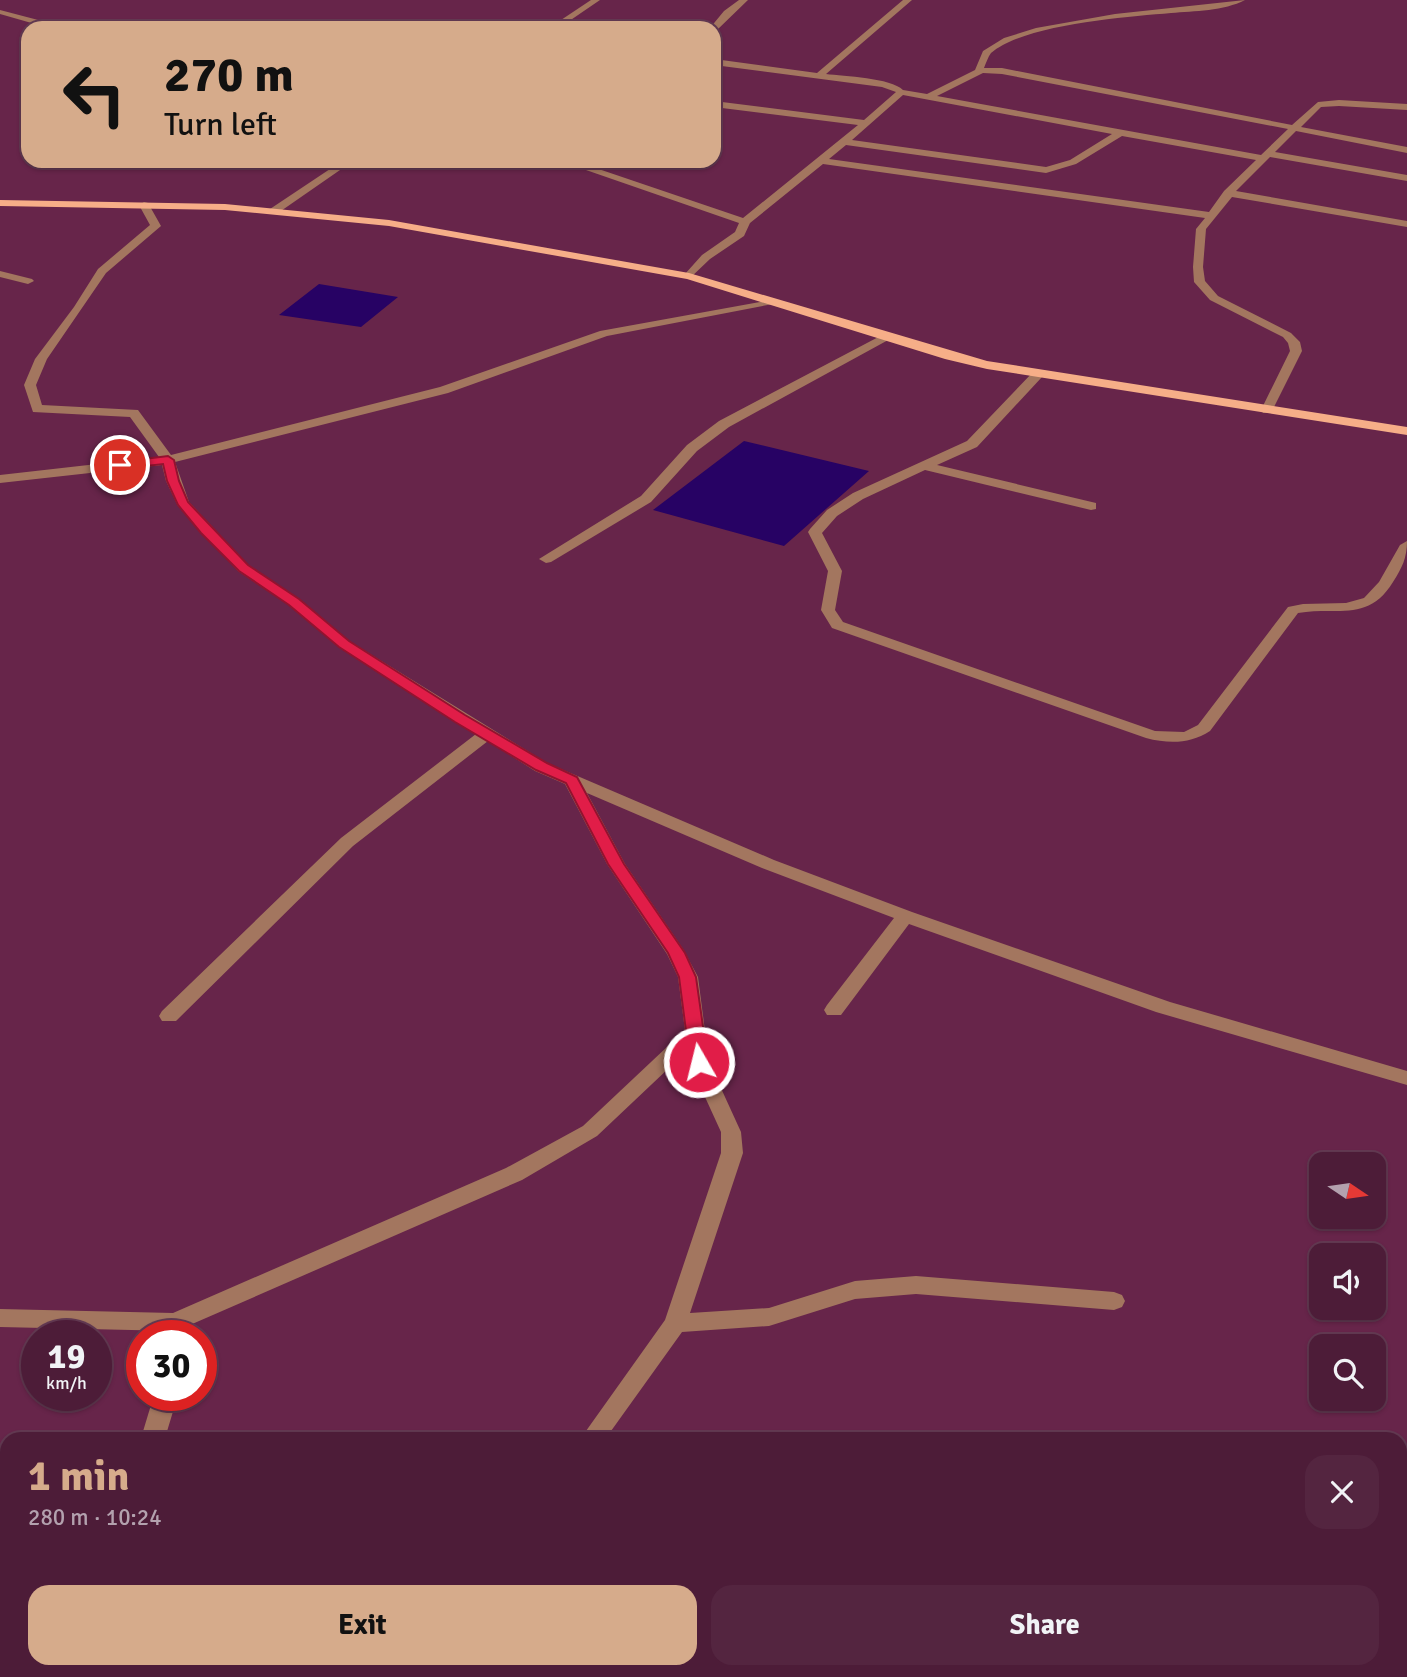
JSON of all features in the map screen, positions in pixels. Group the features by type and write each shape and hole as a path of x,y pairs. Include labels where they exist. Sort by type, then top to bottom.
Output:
{"main road":[{"path":"0,203 144,205 274,211 389,223 689,276 949,356 1038,374 1407,431"}],"street":[{"path":"564,21 596,0"},
{"path":"720,21 744,0"},
{"path":"820,75 908,0"},
{"path":"982,70 979,69 978,61 983,53 995,45 1037,29 1118,16 1208,7 1241,0"},
{"path":"0,12 33,21"},
{"path":"721,63 882,83 897,88 900,92 1120,133 1407,178"},
{"path":"929,97 982,70 1023,74 1407,150"},
{"path":"689,276 706,257 740,234 746,222 818,160 898,97 900,92"},
{"path":"1267,410 1296,351 1294,342 1287,335 1214,298 1200,282 1200,229 1228,193 1318,105 1339,103 1407,107"},
{"path":"721,105 863,123"},
{"path":"842,141 1046,170 1073,162 1120,133"},
{"path":"818,160 1209,215"},
{"path":"274,211 338,168"},
{"path":"586,168 746,222"},
{"path":"1228,193 1407,224"},
{"path":"144,205 156,226 102,271 79,309 41,359 30,384 37,409 134,414 168,460 173,481 183,503 205,530 243,568 294,602 344,644 541,767 768,864 905,916 1163,1007 1407,1079"},
{"path":"0,274 28,281"},
{"path":"0,479 168,460 423,396 486,377 604,333 773,301"},
{"path":"546,559 646,499 692,447 724,424 886,337"},
{"path":"1038,374 972,444 858,496 832,513 815,532 816,542 834,566 836,575 828,610 837,625 1152,735 1178,738 1193,736 1204,728 1286,616 1293,610 1303,608 1368,605 1378,597 1407,545"},
{"path":"924,466 1091,506"},
{"path":"169,1016 347,842 486,734"},
{"path":"572,780 616,864 676,953 688,977 699,1062 731,1132 732,1153 675,1323 597,1432"},
{"path":"834,1010 905,916"},
{"path":"192,1320 514,1174 590,1131 695,1032"},
{"path":"675,1323 769,1317 855,1290 916,1285 1114,1301"},
{"path":"0,1318 126,1325"},
{"path":"155,1432 161,1411"}],"shaded area":[{"path":"319,284 398,297 361,327 279,315"},
{"path":"744,441 869,471 784,546 653,510"}],"route":[{"path":"120,465 168,460 173,481 183,503 205,530 243,568 294,602 344,644 460,719 541,767 572,780 616,864 676,953 688,977 699,1062"}]}
